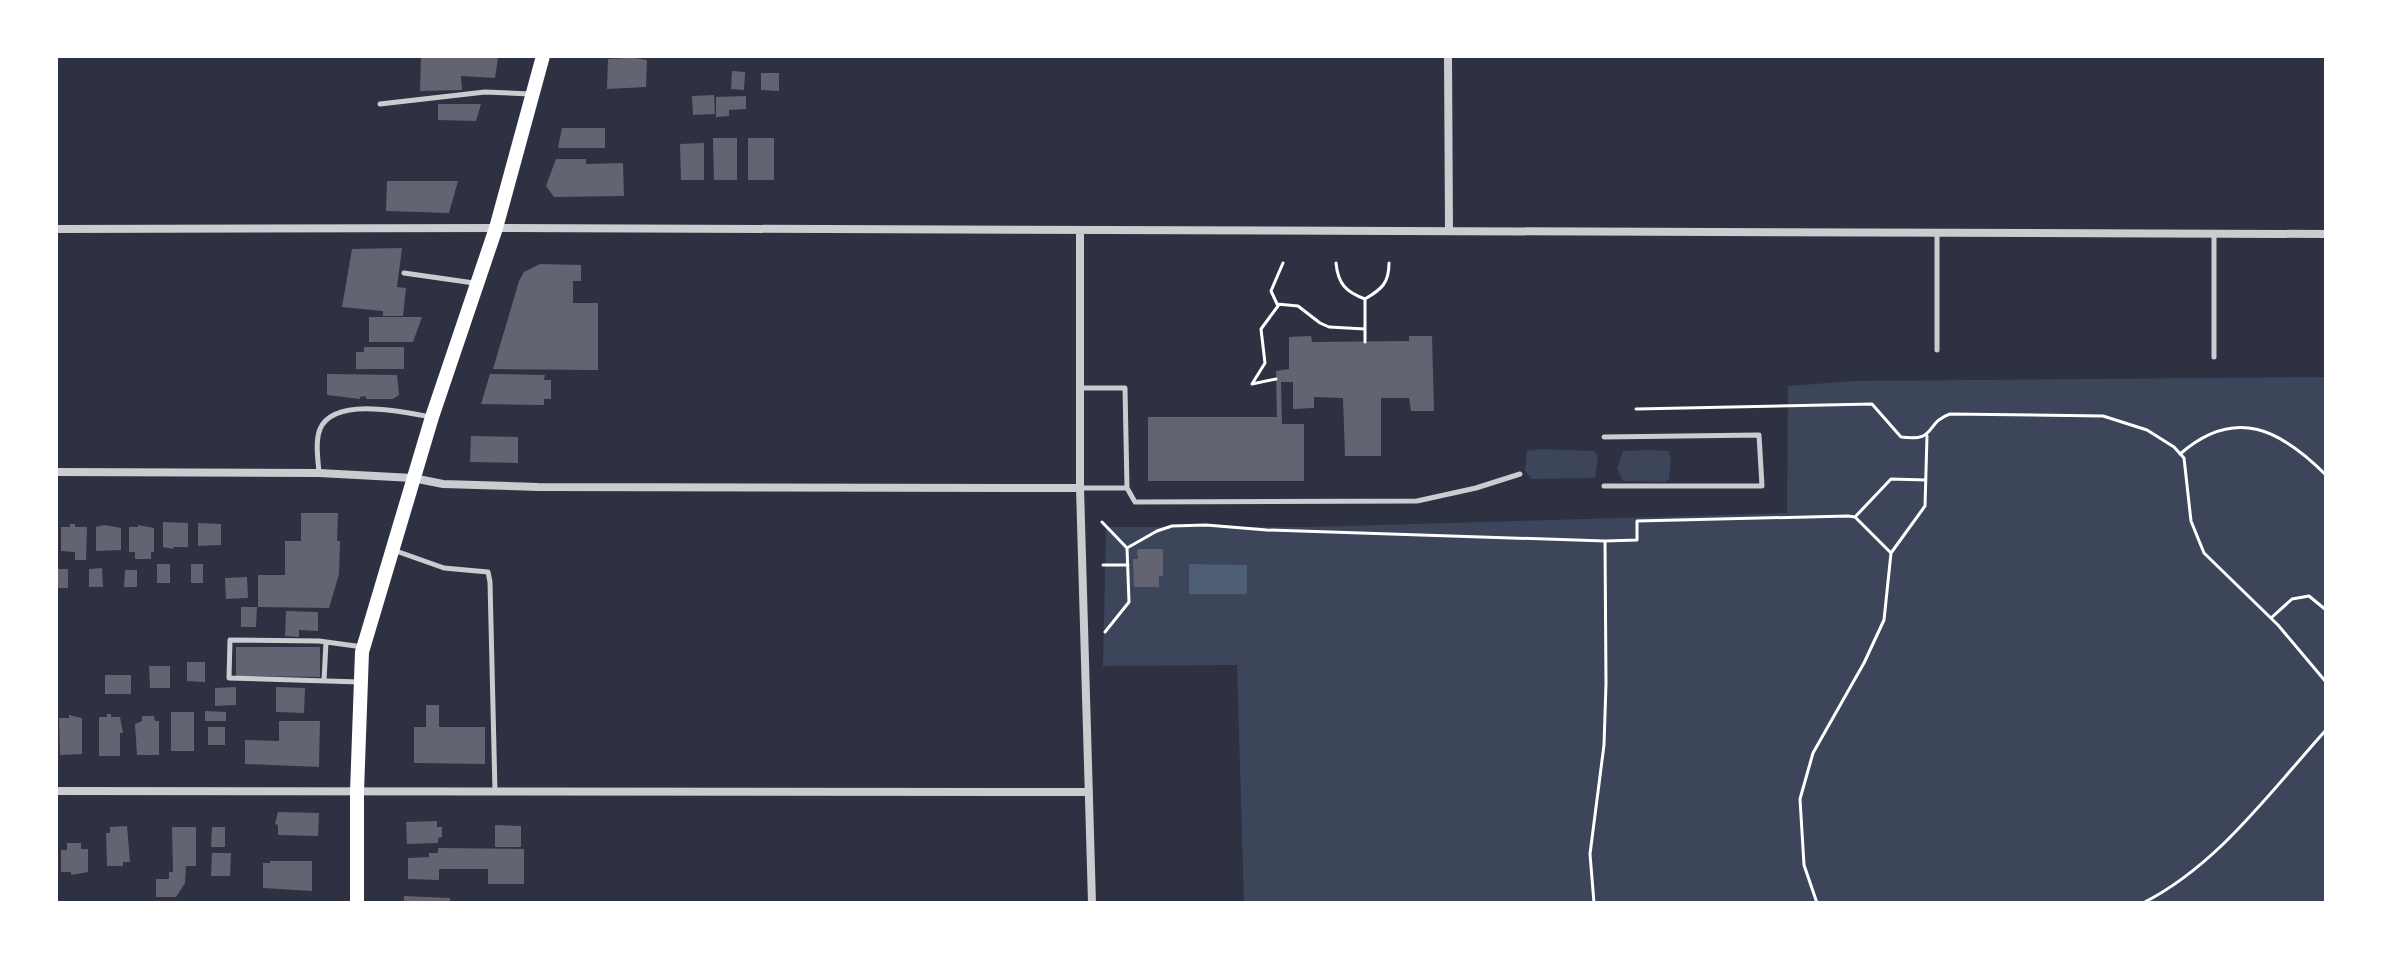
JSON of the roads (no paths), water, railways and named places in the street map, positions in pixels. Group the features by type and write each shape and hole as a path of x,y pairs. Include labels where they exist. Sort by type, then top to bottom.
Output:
{"main road":[{"path":"357,903 357,792 364,647 432,417 496,228 543,56"}],"street":[{"path":"1448,56 1449,231"},
{"path":"56,229 2326,234"},
{"path":"1080,231 1080,488 1092,903"},
{"path":"56,472 319,473 413,478 443,484 538,487 1080,488"},
{"path":"56,791 1089,792"}],"lane":[{"path":"380,104 485,92 532,94"},
{"path":"1937,232 1937,350"},
{"path":"2214,235 2214,357"},
{"path":"404,273 477,284"},
{"path":"1080,388 1125,388 1127,488 1135,502 1417,501 1520,474"},
{"path":"319,473 317,441 320,428 340,411 389,410 432,417"},
{"path":"1604,437 1759,435 1762,486 1604,486"},
{"path":"1080,488 1127,488"},
{"path":"391,550 444,568 488,572 495,792"},
{"path":"361,682 229,678 230,640 326,642 364,647"},
{"path":"324,681 326,642"}]}
